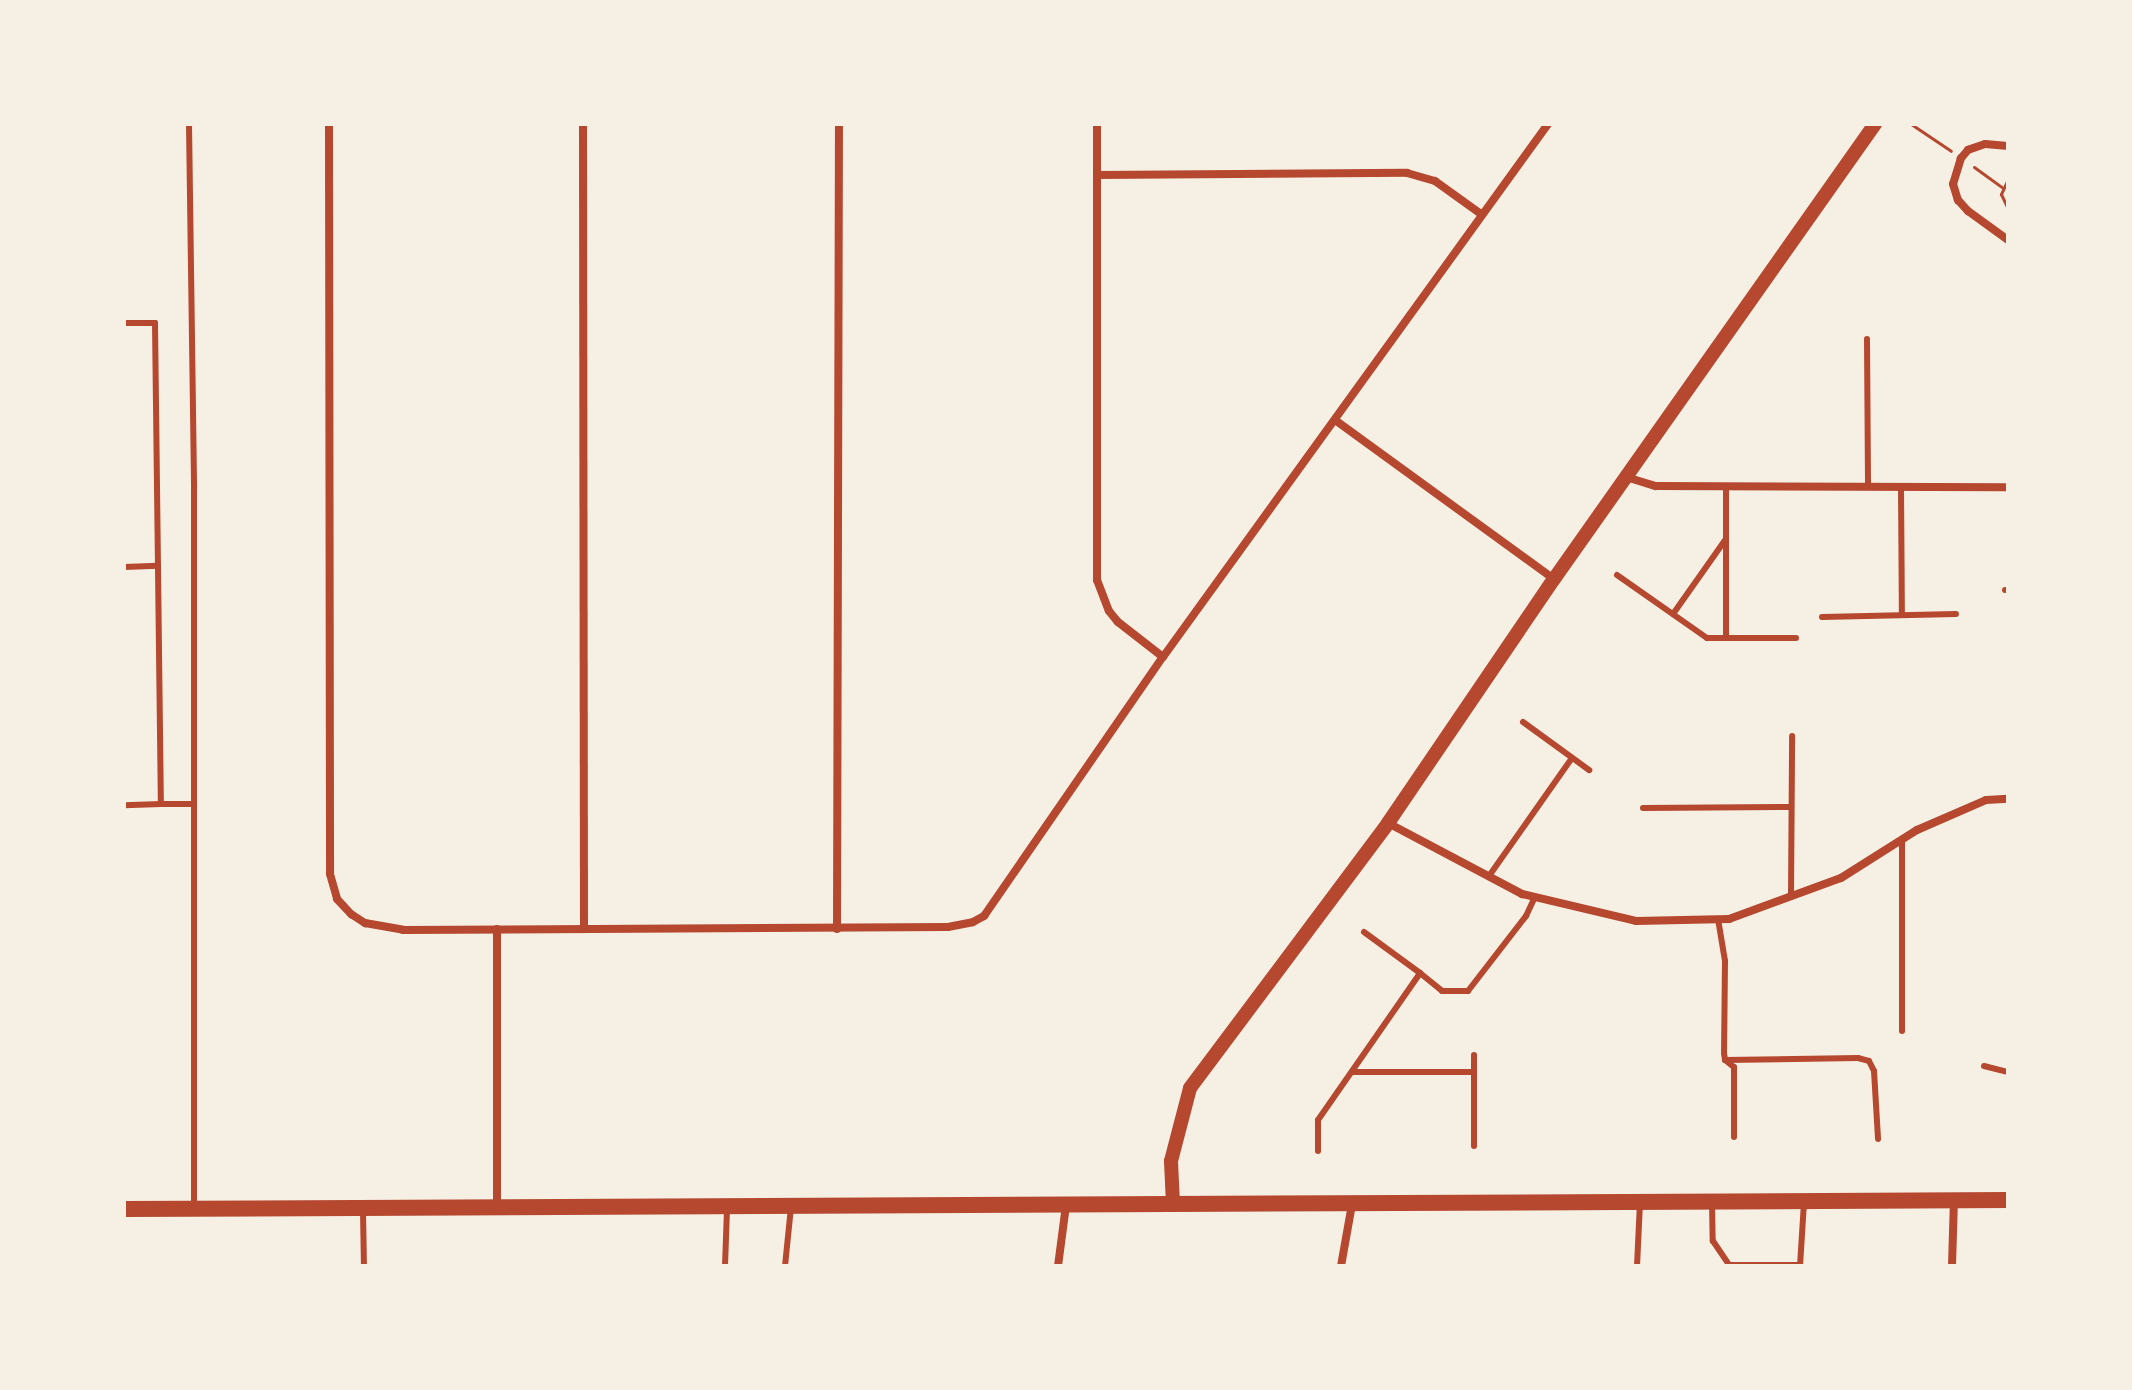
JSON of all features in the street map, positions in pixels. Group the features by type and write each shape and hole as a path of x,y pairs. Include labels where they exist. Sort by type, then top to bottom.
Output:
{"main road":[{"path":"124,1209 1804,1198 2008,1200"}],"street":[{"path":"329,124 330,874 337,899 365,923 403,930 584,927 837,929 961,926 984,916 1163,657 1548,124"},
{"path":"583,124 584,927"},
{"path":"837,929 839,124"},
{"path":"1097,124 1097,580 1109,611 1118,622 1163,657"},
{"path":"1173,1204 1171,1161 1190,1088 1388,823 1554,579 1875,124"},
{"path":"2008,146 1985,144 1968,150 1961,158 1953,184 1958,200 1968,211 2008,240"},
{"path":"1097,175 1407,173 1435,181 1481,214"},
{"path":"1335,420 1554,579"},
{"path":"1626,477 1656,486 2008,487"},
{"path":"1388,823 1535,897 1636,921 1729,919 1841,878 1902,839 1986,800 2008,799"},
{"path":"497,929 497,1207"},
{"path":"1952,1266 1954,1198"},
{"path":"1341,1266 1352,1203"},
{"path":"1058,1266 1066,1205"}],"lane":[{"path":"189,124 194,489 194,1208"},
{"path":"124,323 155,323 161,804"},
{"path":"1867,339 1868,485"},
{"path":"1726,486 1726,638"},
{"path":"1901,486 1902,615"},
{"path":"1673,614 1726,539"},
{"path":"124,567 158,566"},
{"path":"1617,575 1707,638 1796,638"},
{"path":"1822,617 1956,614"},
{"path":"1523,722 1589,770"},
{"path":"1791,897 1792,736"},
{"path":"1489,876 1572,758"},
{"path":"124,805 192,804"},
{"path":"1643,808 1791,807"},
{"path":"1902,839 1902,1031"},
{"path":"1364,932 1442,991 1468,991 1526,916 1535,897"},
{"path":"1718,919 1725,961 1725,1060"},
{"path":"1318,1151 1318,1120 1420,973"},
{"path":"1474,1055 1474,1146"},
{"path":"1725,1060 1858,1058 1869,1061 1874,1071 1878,1139"},
{"path":"1725,1060 1734,1067 1734,1137"},
{"path":"1984,1066 2008,1072"},
{"path":"1352,1072 1474,1072"},
{"path":"1712,1199 1713,1241 1730,1266 1800,1265 1804,1198"},
{"path":"1637,1266 1640,1199"},
{"path":"725,1266 727,1207"},
{"path":"785,1266 791,1207"},
{"path":"363,1208 364,1266"}],"path":[{"path":"2008,179 2001,194 2008,209"}]}
